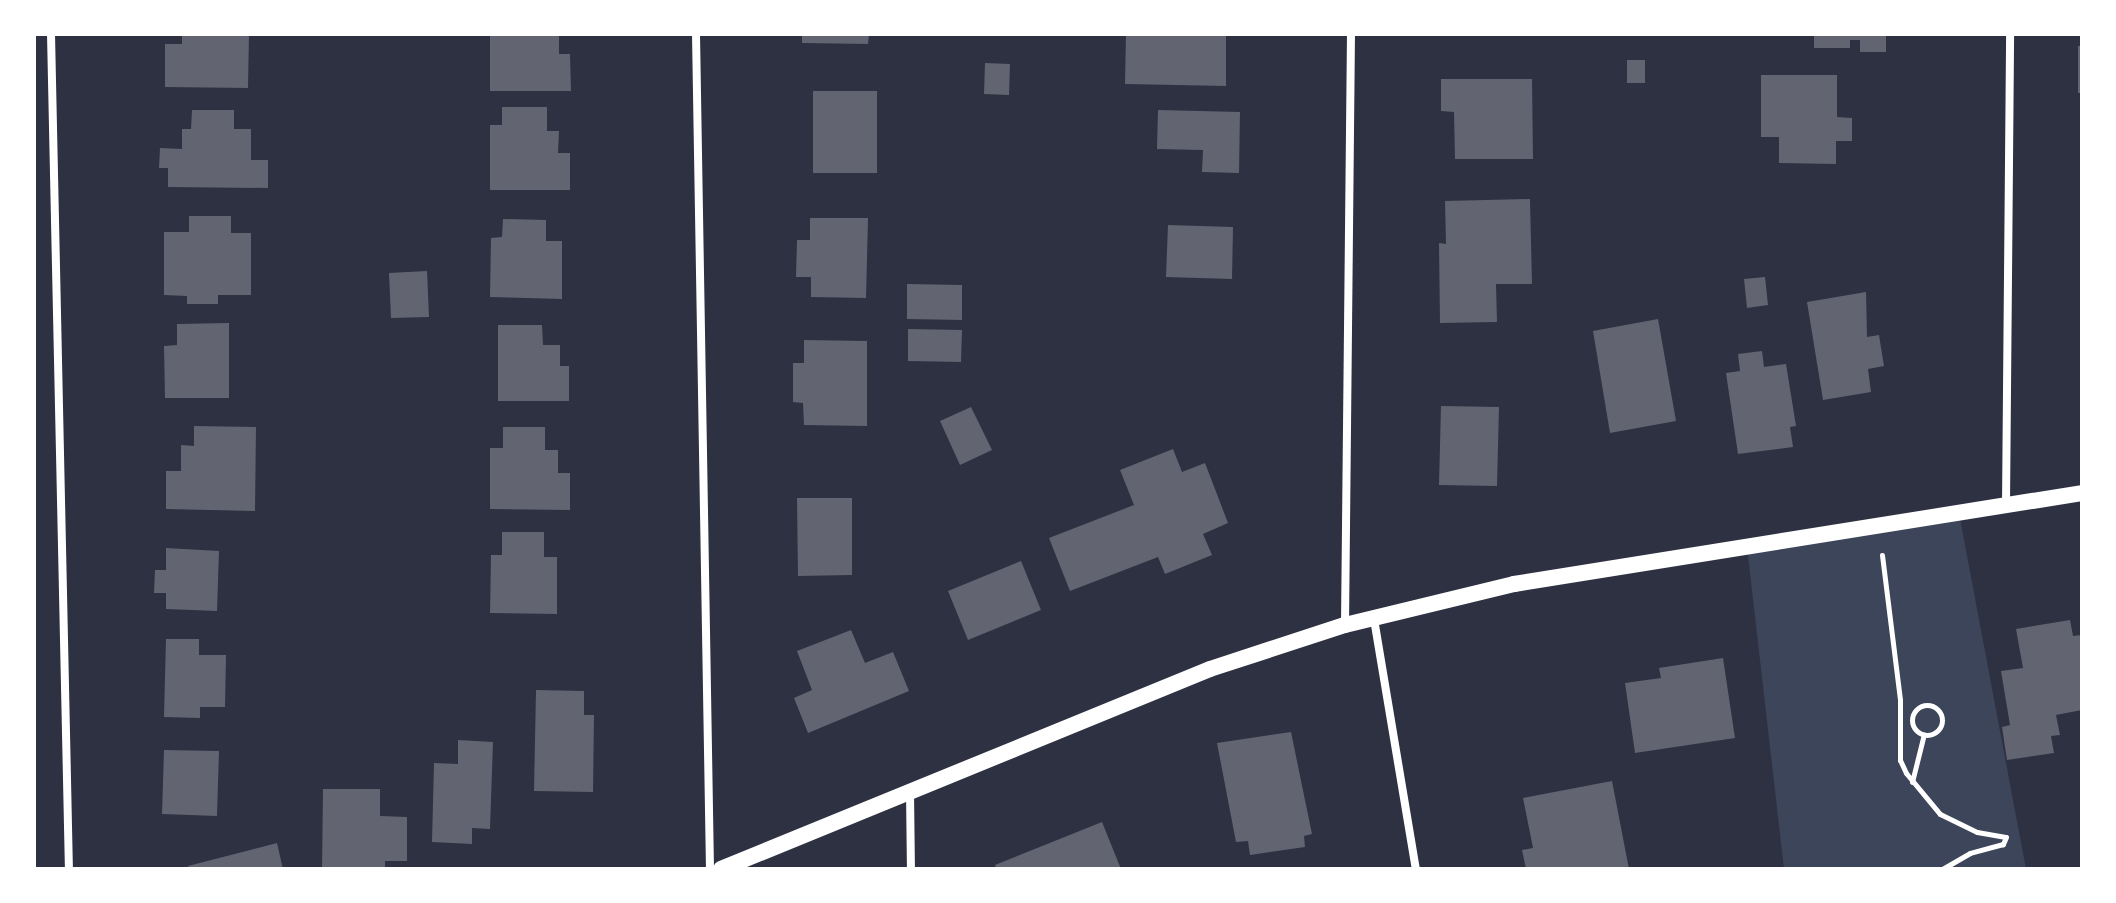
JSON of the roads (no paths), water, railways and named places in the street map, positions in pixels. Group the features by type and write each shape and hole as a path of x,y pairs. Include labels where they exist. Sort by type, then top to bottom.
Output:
{"main road":[{"path":"721,869 1210,669 1345,625 1514,584 2082,493"}],"street":[{"path":"51,34 69,869"},
{"path":"696,34 710,869"},
{"path":"1345,625 1351,34"},
{"path":"2006,505 2010,34"},
{"path":"1374,619 1416,869"},
{"path":"910,792 911,869"}]}
